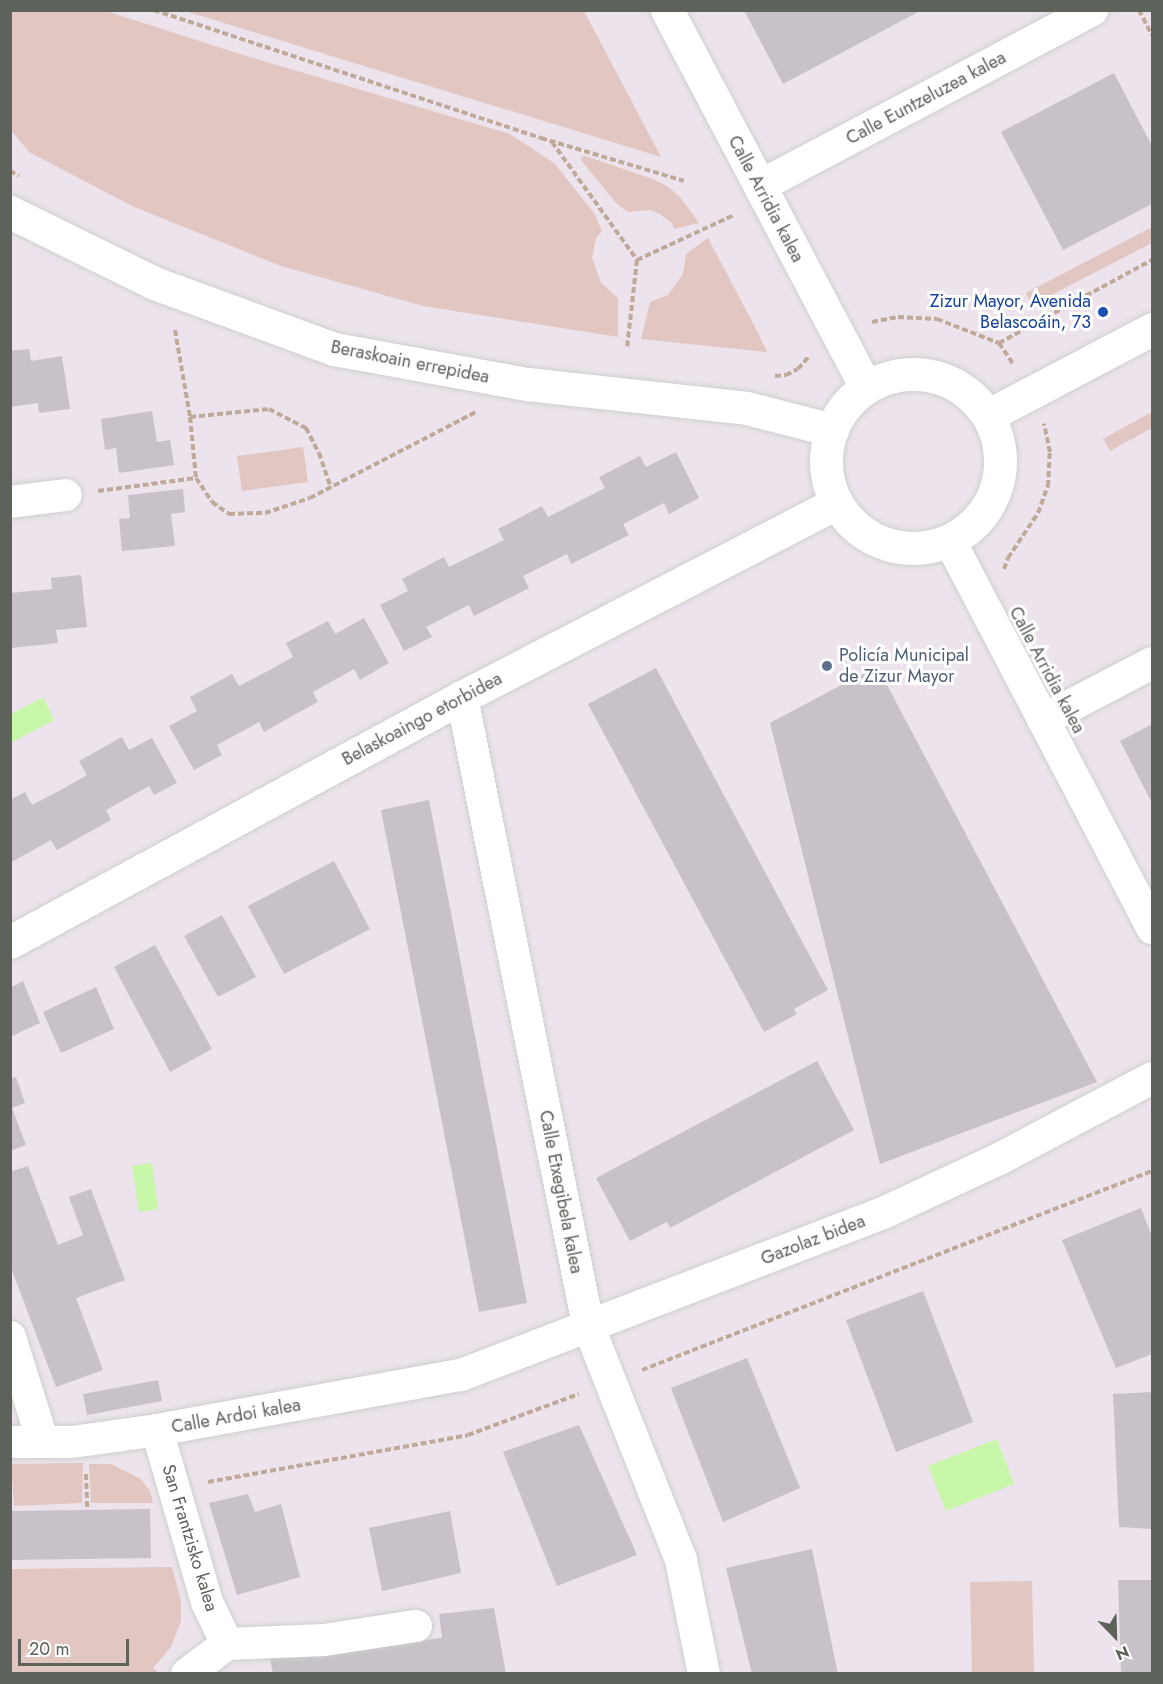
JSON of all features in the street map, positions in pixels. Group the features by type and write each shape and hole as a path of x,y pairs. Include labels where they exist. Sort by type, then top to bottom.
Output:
{"street":[{"name":"Calle Arridia kalea","path":"667,10 866,387"},
{"name":"Calle Euntzeluzea kalea","path":"763,193 1092,10"},
{"name":"Beraskoain errepidea","path":"10,212 154,283 334,349 527,384 747,408 832,430"},
{"path":"989,416 1152,329"},
{"path":"920,374 948,381 973,396 989,416 1001,453 997,489 978,520 950,541 928,547 906,548 885,544 866,534 850,521 837,503 828,480 826,455 832,430 845,407 866,387 891,376 920,374"},
{"path":"10,502 78,494"},
{"name":"Belaskoaingo etorbidea","path":"10,942 462,697 837,503"},
{"name":"Calle Arridia kalea","path":"950,541 1152,928"},
{"path":"1043,720 1152,663"},
{"name":"Calle Etxegibela kalea","path":"462,697 588,1326 681,1560 704,1674"},
{"name":"Gazolaz bidea","path":"461,1375 884,1213 999,1160 1152,1078"},
{"path":"10,1337 43,1442"},
{"name":"Calle Ardoi kalea","path":"10,1442 72,1442 157,1431 461,1375"},
{"name":"San Frantzisko kalea","path":"157,1431 207,1602 227,1644"},
{"path":"187,1674 227,1644 324,1640 416,1626"}],"path":[{"path":"154,10 552,141 684,181"},
{"path":"1139,10 1152,35"},
{"path":"552,141 637,260 627,348"},
{"path":"10,171 26,180"},
{"path":"637,260 763,193"},
{"path":"999,343 1152,260"},
{"path":"869,322 898,317 937,319 999,343 1014,366"},
{"path":"176,332 190,417 196,478 212,502 229,514 265,513 310,498 484,408"},
{"path":"768,375 786,375 798,369 813,351"},
{"path":"190,417 269,409 306,428 320,453 331,487"},
{"path":"1003,572 1008,558 1038,513 1048,486 1050,452 1047,430"},
{"path":"78,494 196,478"},
{"path":"632,1374 1152,1171"},
{"path":"200,1484 468,1435 591,1390"},
{"path":"86,1468 87,1510"}],"shaded area":[{"path":"103,10 240,54 510,134 554,163 594,213 602,231 596,238 592,258 601,283 618,298 618,337 423,306 281,266 134,207 29,152 11,130 11,11"},
{"path":"185,11 584,11 661,157"},
{"path":"585,156 667,186 680,197 699,223 674,229 672,223 660,214 649,210 628,212 616,203 581,160 581,157"},
{"path":"1152,227 1152,243 1032,305 1026,293"},
{"path":"708,238 767,352 641,339 650,302 668,295 683,274 686,254"},
{"path":"1152,412 1152,428 1110,451 1103,439"},
{"path":"303,447 308,482 242,491 237,456"},
{"path":"43,697 54,720 11,743 11,714"},
{"path":"152,1163 158,1209 139,1212 132,1166"},
{"path":"997,1439 1014,1484 946,1511 928,1466"},
{"path":"83,1463 82,1503 14,1506 11,1464"},
{"path":"89,1464 111,1464 141,1479 150,1491 153,1503 91,1503"},
{"path":"172,1567 181,1601 181,1621 171,1647 153,1668 159,1673 11,1673 11,1569"},
{"path":"1032,1581 1034,1673 972,1673 970,1582"}],"building":[{"path":"744,10 922,10 783,84"},
{"path":"1114,73 1152,146 1152,204 1063,250 1001,132"},
{"path":"29,349 31,361 62,356 70,409 39,413 38,403 10,407 10,351"},
{"path":"152,411 157,442 170,440 174,465 119,473 116,448 105,450 101,419"},
{"path":"676,452 699,498 669,514 664,503 623,524 629,535 571,564 567,554 523,576 529,588 474,616 469,605 426,627 432,637 404,651 380,605 408,591 402,579 444,557 449,567 504,540 498,529 542,506 548,517 605,488 599,477 640,456 646,467"},
{"path":"183,489 185,512 171,514 175,546 122,551 119,519 130,518 128,495"},
{"path":"81,575 87,627 56,630 58,643 11,648 10,593 52,589 51,578"},
{"path":"364,618 389,663 360,680 354,669 313,692 318,702 264,732 259,722 217,745 222,755 194,770 169,726 197,711 190,697 232,674 239,686 268,671 293,657 286,643 328,621 335,634"},
{"path":"877,666 1097,1082 880,1164 770,723"},
{"path":"656,668 828,990 794,1009 797,1014 764,1032 588,704"},
{"path":"1152,724 1152,803 1120,741"},
{"path":"122,737 129,750 152,738 177,783 154,795 149,786 106,810 111,820 57,850 51,840 10,863 10,800 25,792 32,805 59,791 87,775 79,761"},
{"path":"429,800 527,1303 479,1312 381,810"},
{"path":"334,861 370,929 284,974 248,906"},
{"path":"222,915 256,977 218,997 184,936"},
{"path":"155,945 212,1049 170,1072 114,967"},
{"path":"23,981 40,1023 10,1037 10,988"},
{"path":"96,987 114,1029 61,1053 43,1012"},
{"path":"817,1061 854,1130 670,1228 667,1222 630,1241 596,1178"},
{"path":"16,1077 25,1103 12,1108 26,1145 10,1151 10,1079"},
{"path":"28,1166 58,1245 83,1235 69,1197 91,1189 125,1280 76,1298 103,1370 56,1387 10,1265 10,1172"},
{"path":"1141,1208 1152,1237 1152,1354 1116,1368 1062,1240"},
{"path":"923,1291 973,1422 896,1452 846,1320"},
{"path":"747,1358 800,1488 723,1522 671,1388"},
{"path":"158,1380 162,1401 87,1415 83,1394"},
{"path":"1152,1392 1152,1529 1119,1527 1113,1394"},
{"path":"579,1425 637,1555 557,1586 503,1452"},
{"path":"248,1494 255,1512 281,1504 300,1577 237,1595 209,1503"},
{"path":"150,1509 151,1558 10,1560 10,1511"},
{"path":"450,1511 461,1573 382,1591 369,1528"},
{"path":"812,1549 838,1674 752,1674 726,1568"},
{"path":"1118,1580 1152,1580 1152,1674 1121,1674"},
{"path":"494,1608 506,1674 273,1674 270,1658 442,1638 439,1614"}],"place":[{"name":"Zizur Mayor, Avenida Belascoáin, 73","path":"1103,312"},
{"name":"Policía Municipal de Zizur Mayor","path":"827,666"}]}
